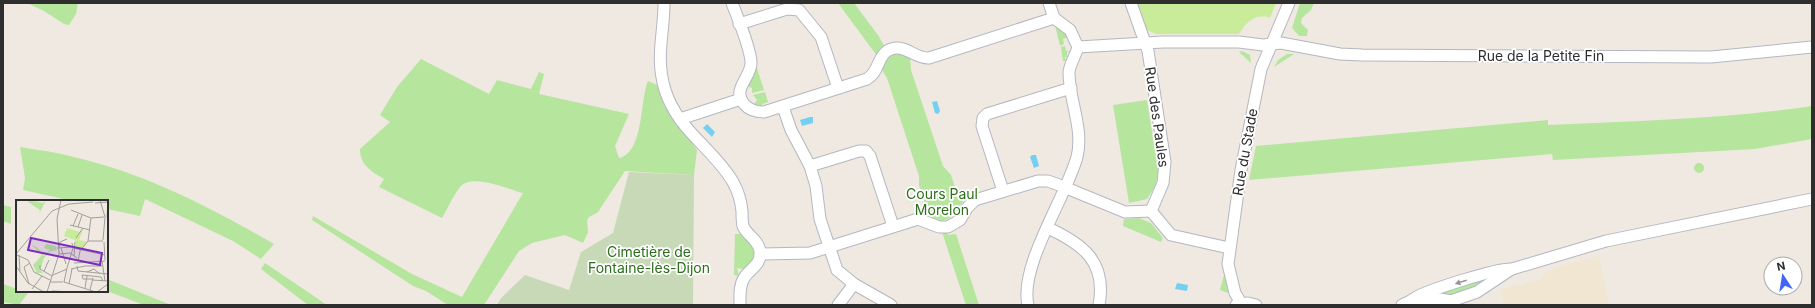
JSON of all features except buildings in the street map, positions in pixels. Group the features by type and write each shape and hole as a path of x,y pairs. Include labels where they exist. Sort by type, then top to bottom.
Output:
{"street":[{"path":"664,3 659,48 660,68 668,97 680,119 732,181 740,201 743,226 756,241 760,254 756,265 745,275 741,283 740,305"},
{"path":"732,3 751,64 750,71 741,88 741,99 748,108 758,112 783,107 870,77 876,71 882,56 891,50 903,48 918,57 929,58 1054,18"},
{"path":"1028,305 1026,290 1028,279 1077,156 1079,145 1069,71 1078,47 1070,30 1054,18 1049,3"},
{"name":"Rue des Paules","path":"1131,3 1146,42 1165,162 1163,183 1150,211"},
{"name":"Rue du Stade","path":"1239,304 1230,277 1228,264 1229,248 1241,170 1261,69 1270,44 1289,3"},
{"path":"739,24 787,9 799,10 821,37 838,88"},
{"name":"Rue de la Petite Fin","path":"1078,47 1146,42 1224,42 1263,45 1281,42 1340,54 1362,55 1688,57 1711,57 1812,47"},
{"path":"1003,191 982,126 983,118 987,114 1071,88"},
{"path":"680,119 741,99"},
{"path":"783,107 791,130 810,166 817,190 820,219 837,270 854,284 891,305"},
{"path":"810,166 859,151 866,151 870,156 893,226"},
{"path":"760,254 803,254 918,219 939,227 953,225 960,220 973,201 1038,181 1048,181 1065,187 1125,212 1150,211 1170,235 1229,248"},
{"path":"1443,298 1506,268 1512,269 1606,241 1812,198"},
{"path":"1048,228 1073,240 1090,256 1099,278 1099,305"},
{"path":"1407,303 1415,298 1443,298 1451,301 1477,292 1483,280"},
{"path":"838,305 854,284"},
{"path":"1239,304 1256,305"}],"shaded area":[{"path":"1599,256 1609,305 1504,305 1501,293 1502,289 1519,285 1523,286 1525,283 1542,278 1544,273 1553,271 1553,268"}],"green space":[{"path":"27,3 78,3 76,14 69,25 64,24 44,11"},
{"name":"Cours Paul Morelon","path":"838,3 854,3 878,35 890,56 898,53 910,58 911,70 943,166 951,175 958,196 967,194 968,197 964,200 955,214 943,221 948,235 956,234 979,305 966,305 943,235 940,221 925,214 923,208 926,207 919,185 919,176 887,78 882,70 883,64"},
{"path":"1138,3 1276,3 1270,18 1260,17 1248,22 1239,34 1156,34 1147,30"},
{"path":"1300,3 1314,3 1311,10 1302,18 1301,23 1308,30 1307,36 1299,36 1292,28"},
{"path":"1055,25 1070,37 1063,39 1064,44 1060,46"},
{"path":"1065,46 1066,51 1073,51 1067,52 1067,56 1072,57 1065,57 1065,59 1070,61 1063,61 1061,47"},
{"path":"1242,51 1250,55 1251,63 1239,52"},
{"path":"1287,54 1294,54 1274,67 1278,60"},
{"path":"421,59 489,94 497,80 531,89 539,72 544,74 539,94 629,114 615,146 619,158 627,154 633,146 637,136 645,89 648,81 657,85 664,106 697,150 694,175 625,171 598,212 589,217 587,220 588,232 583,243 565,235 532,243 519,251 484,305 448,305 426,291 413,286 312,220 313,216 412,274 462,297 523,193 490,183 473,181 465,183 457,191 442,218 379,187 384,179 367,167 360,155 360,149 390,122 380,115 397,87"},
{"path":"754,67 757,68 764,90 752,93 752,88 745,85"},
{"path":"765,92 768,102 762,104 763,110 752,107 757,100 753,95"},
{"path":"1147,100 1158,170 1156,185 1147,199 1129,203 1113,105"},
{"path":"1812,106 1812,139 1755,149 1553,160 1552,154 1249,180 1256,146 1548,120 1548,125 1647,121 1746,114"},
{"path":"20,147 60,154 100,164 126,172 177,193 226,217 274,244 261,259 233,241 145,199 140,216 108,209 108,200 68,200 23,190 25,178"},
{"path":"1699,163 1704,168 1699,173 1694,168"},
{"name":"Cimetière de Fontaine-lès-Dijon","path":"629,172 694,175 693,305 497,305 501,298 525,275 569,290 581,252 613,233"},
{"path":"3,205 11,207 11,224 3,221"},
{"path":"1139,218 1151,223 1163,238 1161,242 1123,226 1124,219"},
{"path":"735,234 742,234 754,244 755,257 745,271 737,268 739,276 734,275"},
{"path":"265,263 327,305 308,305 261,269"},
{"path":"1224,275 1226,275 1228,293 1220,290"},
{"path":"108,279 171,305 144,305 108,291"},
{"path":"1481,280 1482,284 1477,289 1445,297 1443,291"},
{"path":"3,284 16,289 16,292 28,293 19,305 3,302"}],"water":[{"path":"937,101 940,111 938,114 935,113 932,102"},
{"path":"813,117 813,123 802,126 800,120"},
{"path":"707,124 715,132 712,137 703,128"},
{"path":"1032,155 1036,155 1039,166 1034,168 1030,157"},
{"path":"1177,283 1188,285 1187,291 1175,289"}]}
